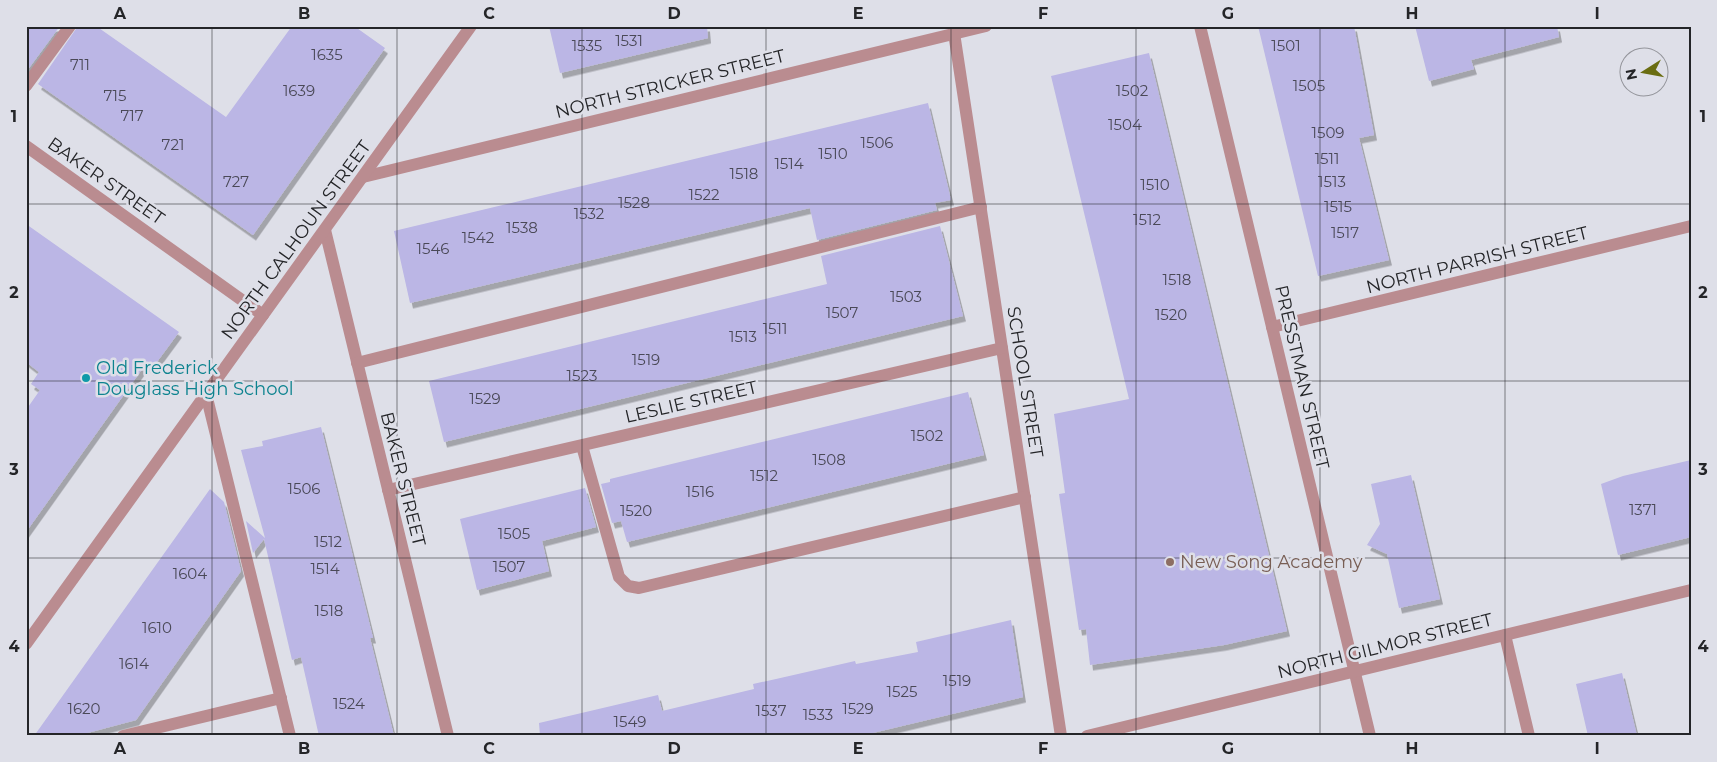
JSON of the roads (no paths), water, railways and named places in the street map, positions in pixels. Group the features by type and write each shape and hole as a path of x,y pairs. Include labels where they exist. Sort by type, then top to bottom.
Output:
{"street":[{"path":"26,86 70,26"},
{"name":"NORTH CALHOUN STREET","path":"26,644 471,26"},
{"name":"NORTH STRICKER STREET","path":"363,177 962,30 986,26"},
{"name":"PRESSTMAN STREET","path":"1200,26 1370,736"},
{"name":"SCHOOL STREET","path":"962,30 980,207 1061,736"},
{"name":"BAKER STREET","path":"26,146 263,315"},
{"path":"357,363 980,207"},
{"name":"NORTH PARRISH STREET","path":"1272,327 1691,226"},
{"name":"BAKER STREET","path":"325,230 448,736"},
{"name":"LESLIE STREET","path":"388,490 1002,348"},
{"path":"206,394 290,736"},
{"path":"582,446 620,577 628,586 639,588 1025,497"},
{"name":"NORTH GILMOR STREET","path":"1087,736 1691,590"},
{"path":"1505,635 1529,736"},
{"path":"123,736 281,698"}],"place":[{"name":"Old Frederick Douglass High School","path":"86,378"},
{"name":"New Song Academy","path":"1170,562"}]}
